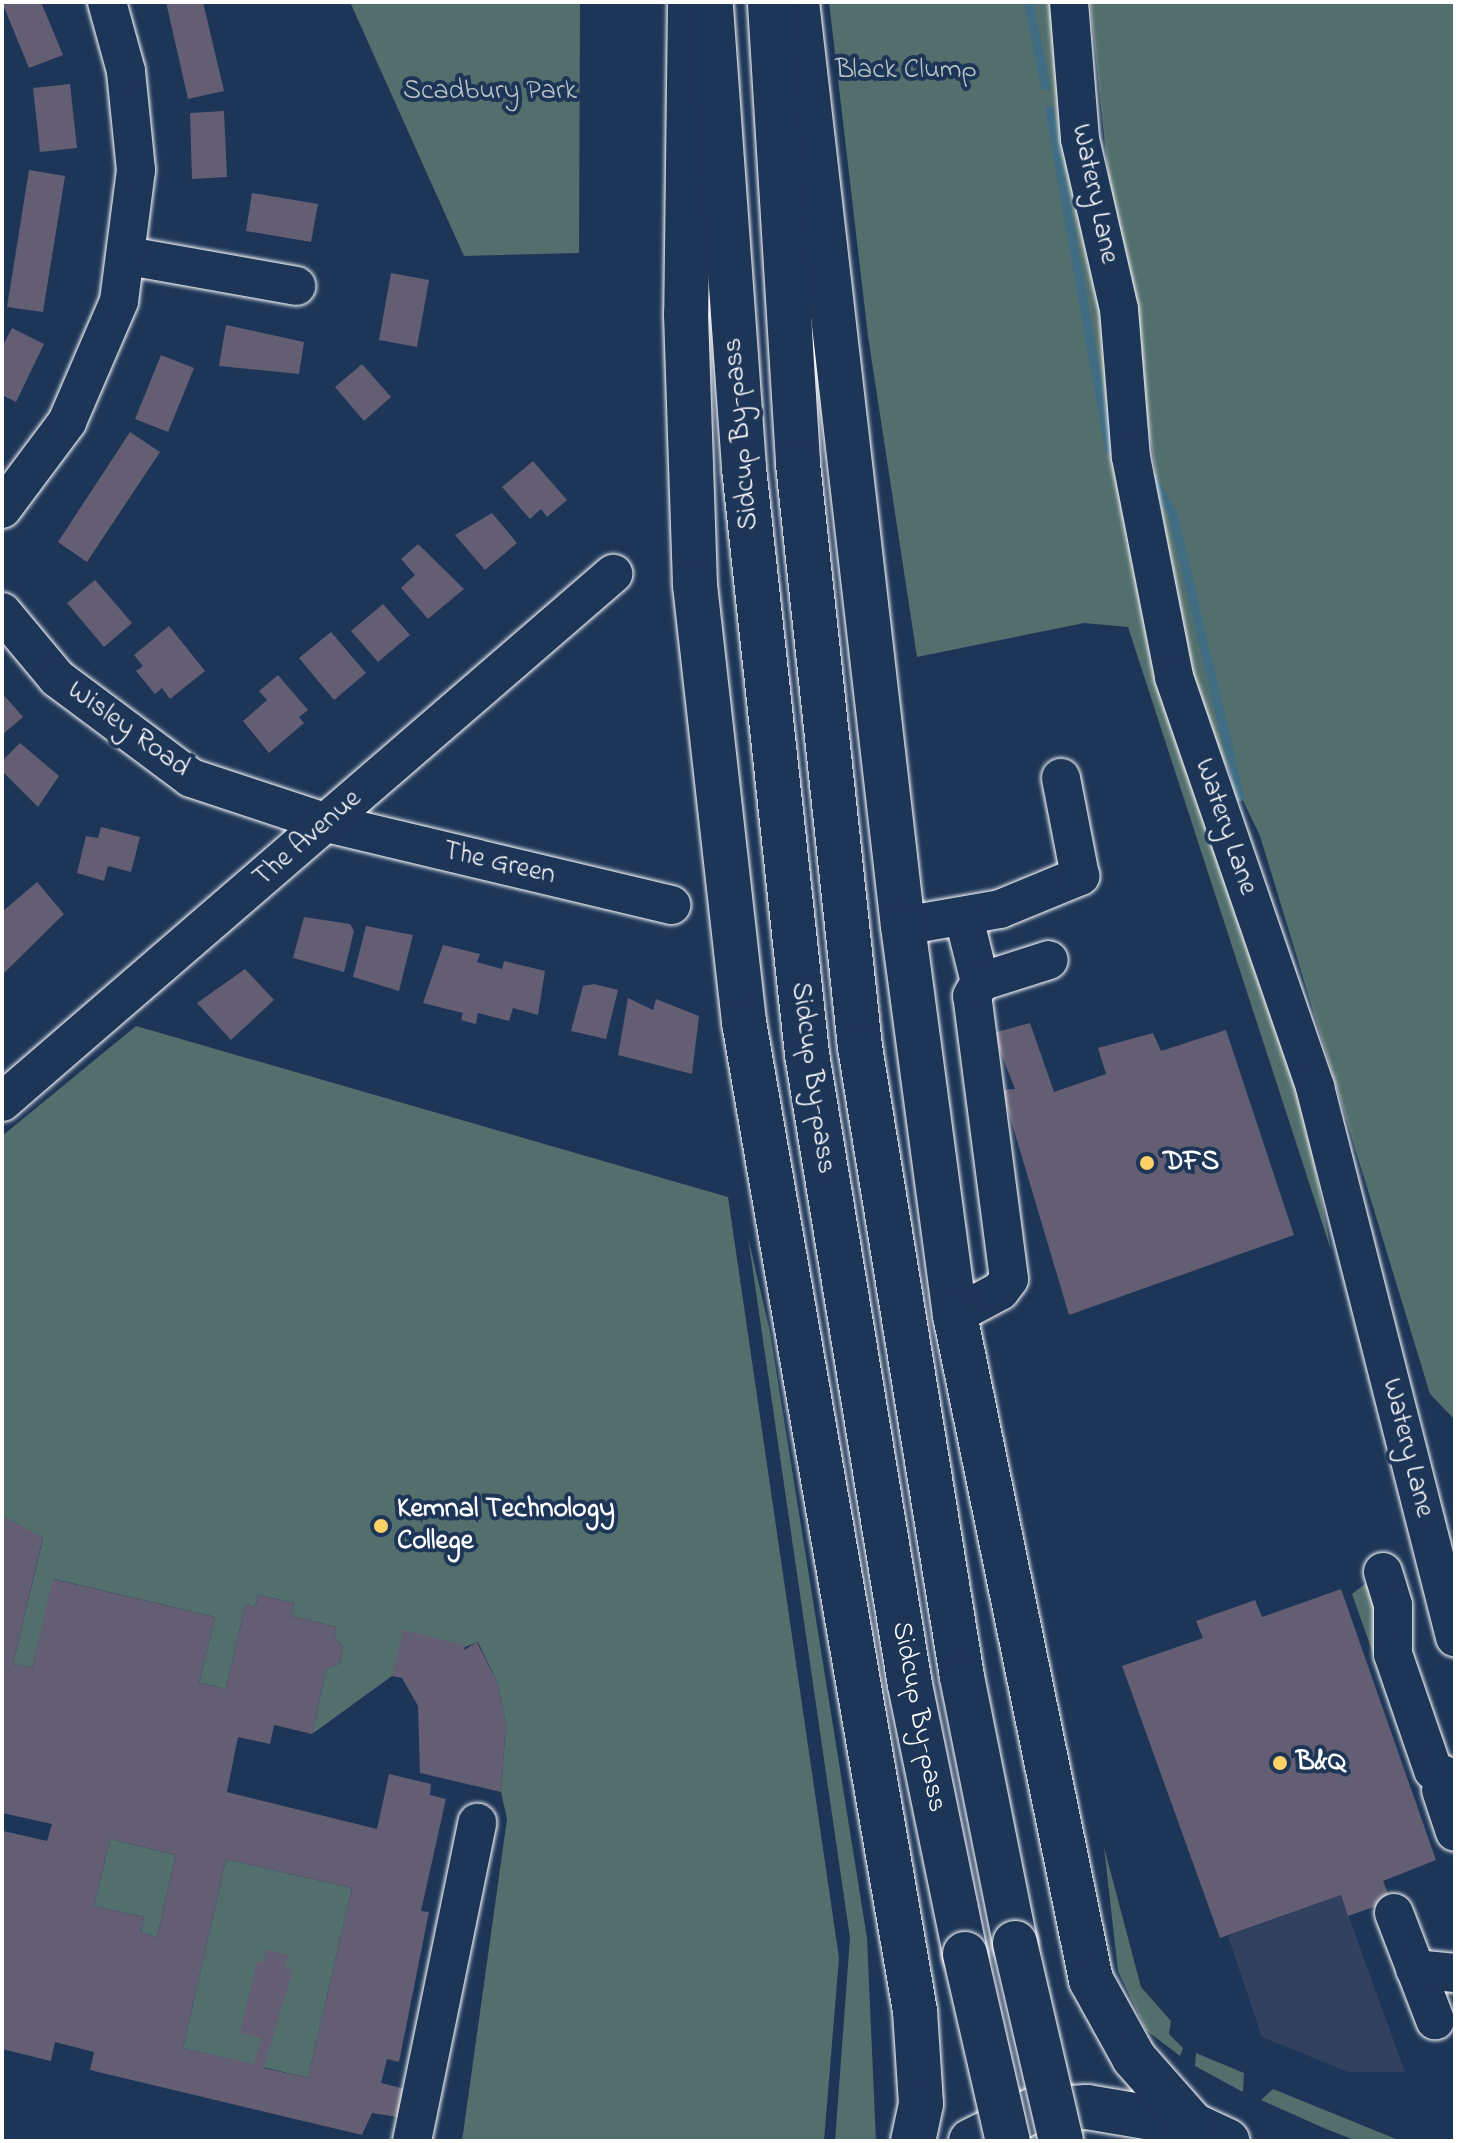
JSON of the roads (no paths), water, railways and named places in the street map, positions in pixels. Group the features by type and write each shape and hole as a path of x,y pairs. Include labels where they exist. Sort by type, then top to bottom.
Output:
{"main road":[{"path":"690,2 686,298 697,601 744,1022 915,2011 921,2104 913,2141"},
{"name":"Sidcup By-pass","path":"711,2 746,499 807,1054 910,1685 965,1954 1008,2141"},
{"name":"Sidcup By-pass","path":"770,2 798,464 860,1047 962,1677 1015,1943 1061,2141"},
{"path":"797,2 903,926 955,1315 1091,1980 1134,2058 1210,2133"},
{"path":"971,2141 1011,2117 1060,2107 1123,2109 1210,2133"}],"street":[{"path":"2,509 46,456 88,382 119,301 128,256 134,125 107,2"},
{"name":"Watery Lane","path":"1069,2 1080,139 1119,309 1131,457 1174,677 1315,1087 1455,1637"},
{"path":"128,256 296,286"},
{"name":"The Avenue","path":"2,1102 613,574"},
{"name":"Wisley Road","path":"2,612 57,678 191,778 327,823"},
{"path":"903,926 964,918 1080,876 1061,778"},
{"name":"The Green","path":"327,823 671,905"},
{"path":"964,918 980,982"},
{"path":"955,1315 1000,1291 1009,1279 972,996 980,982 1049,960"},
{"path":"1383,1572 1398,1669 1433,1770 1448,1785 1455,1832"},
{"path":"412,2141 477,1823"},
{"path":"1394,1913 1435,2020"},
{"path":"1415,1969 1455,1973"}],"waterway":[{"path":"1028,2 1045,85"},
{"path":"1049,109 1109,449"},
{"path":"1151,475 1173,516 1239,796"}],"place":[{"name":"DFS","path":"1147,1163"},
{"name":"Kemnal Technology College","path":"381,1526"},
{"name":"B&Q","path":"1280,1763"}],"park label":[{"name":"Black Clump","path":"906,71"},
{"name":"Scadbury Park","path":"490,92"}]}
